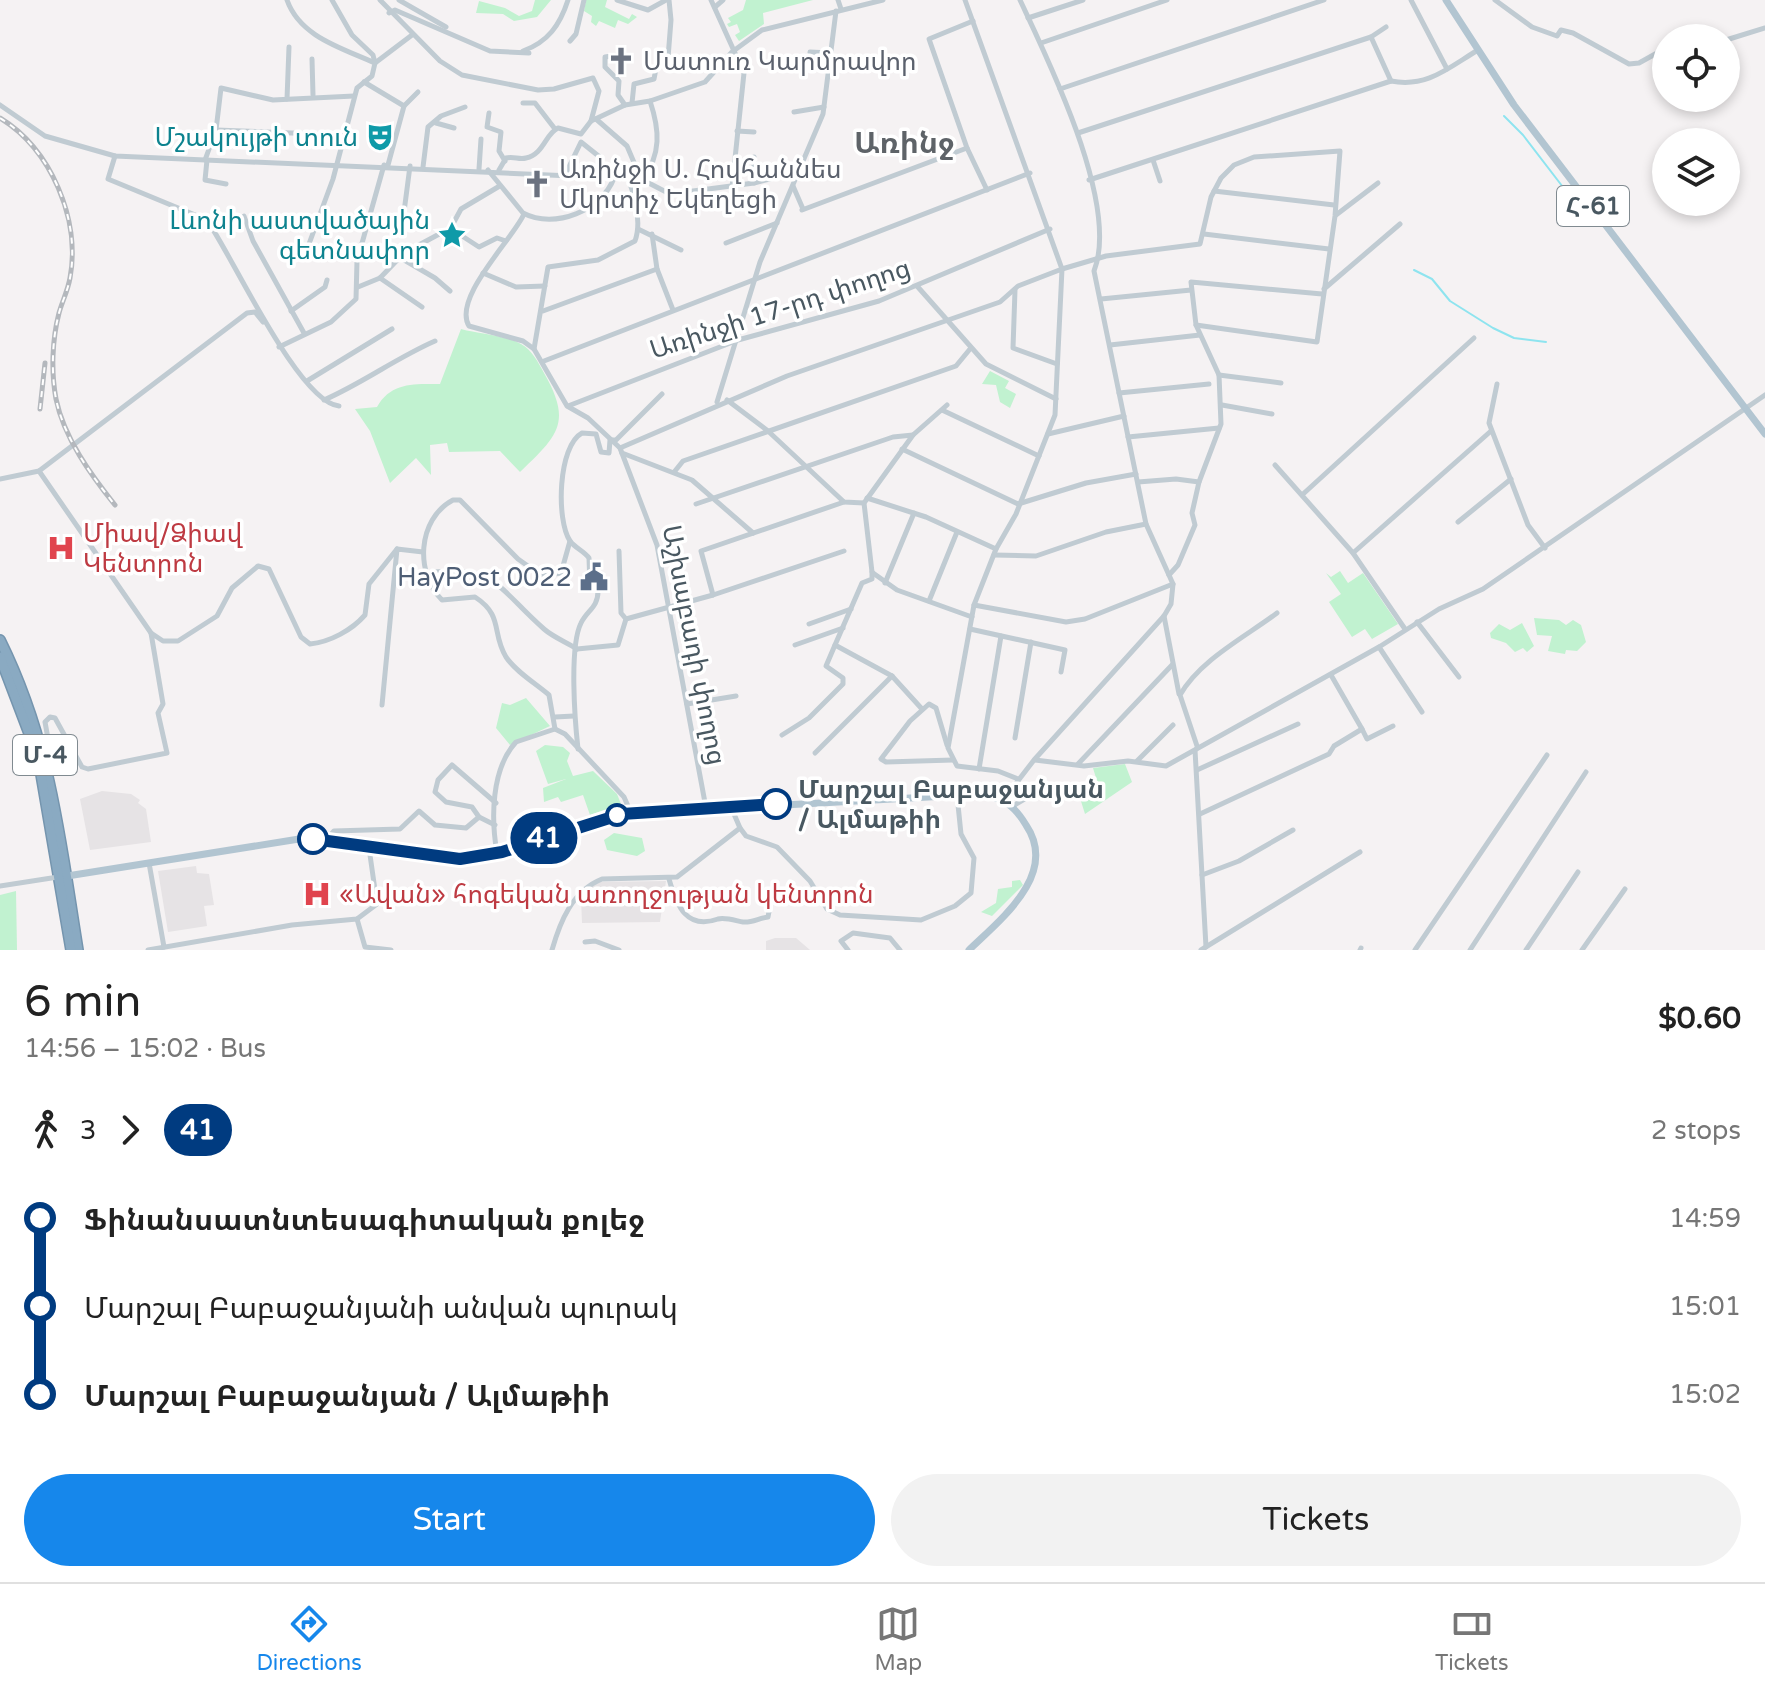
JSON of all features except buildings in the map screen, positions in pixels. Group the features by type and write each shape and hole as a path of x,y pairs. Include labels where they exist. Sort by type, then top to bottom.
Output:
{"highway":[{"name":"Մ-4","path":"0,640 27,698 47,761 71,950"},
{"name":"Մ-4","path":"0,657 38,757 78,950"}],"main road":[{"name":"Հ-61","path":"1446,0 1514,105 1765,434"},
{"path":"63,877 299,839 327,840 439,858 497,853 631,813 957,793 1004,799 1013,806 1033,839 1035,869 1011,908 969,950"}],"street":[{"path":"287,0 292,14 303,26 339,48 375,63"},
{"path":"306,252 336,163 354,96 372,76 375,63 373,55 352,35 332,0"},
{"path":"380,0 412,35 450,69 462,75 538,90 554,89 593,78 599,91 594,120"},
{"path":"399,0 459,38"},
{"path":"389,13 395,10 490,51 525,52 549,36 562,19 568,0"},
{"path":"570,41 576,34 584,0"},
{"path":"617,0 648,10 667,0 671,20 668,58 657,63 654,79 634,84 629,104"},
{"path":"711,0 745,79 732,187"},
{"path":"715,7 723,0"},
{"path":"717,403 755,278 792,185 816,137 824,107 838,0"},
{"path":"555,129 567,128 581,134 594,120 629,104 650,101 705,82 732,52 775,24 883,0"},
{"path":"948,748 974,605 995,552 1016,514 1055,415 1062,269 1030,173 965,0"},
{"path":"1004,799 1034,760 1164,616 1171,604 1173,584 1146,524 1094,271 1099,257 1100,235 1078,133 1020,0"},
{"path":"1028,18 1083,0"},
{"path":"1041,43 1167,0"},
{"path":"1060,89 1324,0"},
{"path":"1411,0 1447,69"},
{"path":"1495,0 1532,27 1557,36 1561,30 1573,33 1629,64 1639,63 1652,56"},
{"path":"973,21 929,39 967,148 987,190"},
{"path":"1078,133 1371,37 1386,27"},
{"path":"1740,36 1765,28"},
{"path":"375,63 412,35"},
{"path":"1371,37 1391,81"},
{"path":"287,99 289,47"},
{"path":"1089,180 1391,81 1410,85 1431,80 1478,50"},
{"path":"810,52 830,53"},
{"path":"618,55 605,57 605,67 619,81 618,95 629,104"},
{"path":"312,59 313,95"},
{"path":"364,82 404,106"},
{"path":"226,184 205,180 206,160 216,130 221,88 257,98 354,96"},
{"path":"279,347 331,322 352,305 358,287 357,261 404,106 418,92"},
{"path":"642,179 658,150 657,121 650,101"},
{"path":"523,103 535,103 555,129"},
{"path":"0,105 45,136 115,156 488,169 628,178 642,179 670,194 732,187 798,172"},
{"path":"423,167 428,127 441,116 465,107"},
{"path":"794,112 824,107"},
{"path":"489,113 487,127 501,132 499,151 505,161"},
{"path":"594,120 627,146 642,179"},
{"path":"436,123 454,128"},
{"path":"499,170 513,156 524,159 543,148 555,129"},
{"path":"216,130 342,135"},
{"path":"737,131 754,132"},
{"path":"479,169 481,139"},
{"path":"564,176 581,142 601,158 605,177"},
{"path":"792,185 802,209 967,148"},
{"path":"621,450 717,403 1000,302 1015,289 1062,269 1099,257 1200,244 1214,191 1234,165 1254,157 1340,151 1335,216 1317,342 1196,325"},
{"path":"115,156 108,179 200,217 210,225 279,347 323,401 339,406"},
{"path":"754,157 754,183"},
{"path":"1153,160 1160,181"},
{"path":"401,235 410,166"},
{"path":"488,169 498,187 524,214 572,218 606,195 615,178"},
{"path":"544,361 1030,173"},
{"path":"534,349 543,311 548,267 613,256 635,241 638,229 635,196 628,178"},
{"path":"1335,216 1378,183"},
{"path":"454,222 461,209 498,187"},
{"path":"1214,191 1334,205"},
{"path":"524,214 483,273 465,321 469,326 523,341 534,349 544,361 567,406 616,440"},
{"path":"244,216 253,241 304,333"},
{"path":"726,243 777,223"},
{"path":"1169,575 1178,565 1195,525 1192,513 1199,482 1220,428 1222,405 1219,375 1196,325 1191,282 1323,292 1400,224"},
{"path":"638,229 681,250"},
{"name":"Առինջի 17-րդ փողոց","path":"567,406 738,340 867,305 1050,229"},
{"path":"358,287 380,278 399,257 448,231 479,247 497,238 506,241"},
{"path":"652,234 657,269 673,310"},
{"path":"1204,234 1329,249"},
{"path":"399,257 428,273 450,291"},
{"path":"543,311 657,269"},
{"path":"483,273 516,287 545,286"},
{"path":"380,278 422,307"},
{"path":"291,311 325,287 327,280"},
{"path":"917,286 986,364 1056,399"},
{"path":"1015,289 1013,348 1054,365 1058,363"},
{"path":"1100,299 1191,290"},
{"path":"0,479 39,471 247,313 255,312 267,325"},
{"path":"307,381 392,329"},
{"path":"1110,345 1200,335"},
{"path":"1302,495 1474,338"},
{"path":"323,401 352,389 398,357 435,341"},
{"path":"675,471 683,461 956,366 970,349"},
{"path":"1219,375 1281,383"},
{"path":"1119,393 1209,384"},
{"path":"1497,384 1490,411 1491,431 1528,525 1545,548"},
{"path":"578,749 574,716 577,649 581,624 594,608 598,591 590,586 589,558 570,541 564,524 563,459 569,443 582,433 594,433 601,452 607,454 611,450 610,440 616,440 662,394"},
{"path":"1034,760 1078,764 1136,762 1166,766 1331,675 1417,622 1483,589 1765,395"},
{"path":"726,400 768,431 844,502"},
{"path":"1222,405 1272,414"},
{"path":"782,735 809,718 843,684 843,678 826,666 862,583 872,579 865,501 913,435 945,408 1039,456"},
{"path":"1048,434 1124,416"},
{"path":"1128,437 1220,428"},
{"path":"1353,553 1491,431"},
{"path":"696,504 893,437 913,435"},
{"name":"Աշխաբադի փողոց","path":"616,440 655,536 706,808"},
{"path":"902,449 1018,504 1086,483 1136,474"},
{"path":"621,450 675,471 753,533"},
{"path":"1275,465 1353,553 1405,629"},
{"path":"39,471 151,633 163,641 178,641 217,616 232,588 258,566 265,565 286,600 301,637 310,644 336,637 365,615 369,584 397,549"},
{"path":"1138,482 1176,479 1199,482"},
{"path":"1458,522 1511,479"},
{"path":"570,541 561,573 542,576 518,559 460,500 453,500 435,517 423,552 424,573 430,589 442,600 466,596 485,603 497,622 498,638 504,654 511,664 549,695 555,729 624,797 631,813"},
{"path":"713,595 701,551 844,502 865,501 914,513 995,552 1036,556 1106,532 1146,524"},
{"path":"885,583 914,513"},
{"path":"929,601 957,532"},
{"path":"397,549 423,552"},
{"path":"382,705 397,549"},
{"path":"619,551 621,613 626,619"},
{"path":"626,619 713,595 844,551"},
{"path":"424,573 466,570 486,577 510,593 545,630 577,649 618,645 626,619"},
{"path":"872,572 885,583 972,617"},
{"path":"974,605 1066,622 1085,619 1173,584"},
{"path":"809,624 852,609"},
{"path":"1180,695 1197,673 1277,613"},
{"path":"1164,616 1172,665 1196,748 1204,948"},
{"path":"1417,622 1459,677"},
{"path":"795,645 844,627"},
{"path":"970,629 1065,650 1061,672"},
{"path":"47,761 50,750 45,722 50,717 55,718 82,767 88,769 167,753 158,713 163,704 151,633"},
{"path":"979,769 1001,636"},
{"path":"1015,738 1031,642"},
{"path":"835,645 892,676 922,709"},
{"path":"1379,647 1422,712"},
{"path":"1078,764 1172,665"},
{"path":"1331,675 1367,739 1393,726"},
{"path":"815,753 892,676"},
{"path":"687,704 736,696"},
{"path":"953,760 886,762 881,759 929,704 935,706 948,748 959,767 1018,779"},
{"path":"555,717 574,716"},
{"path":"1197,770 1298,724"},
{"path":"1136,762 1173,725"},
{"path":"497,853 495,825 500,771 513,744 555,729"},
{"path":"1200,814 1329,754 1334,746 1362,729"},
{"path":"1415,950 1547,755"},
{"path":"495,825 479,817 472,807 446,802 435,792 438,780 452,765 496,803"},
{"path":"1470,950 1586,772"},
{"path":"1013,806 1033,794 1049,791"},
{"path":"731,807 746,836 777,847 810,881 832,912 848,917 921,920 955,906 971,893 974,858 961,834 957,793"},
{"path":"327,840 334,831 400,829 419,811 435,825 452,827 466,828 479,817"},
{"path":"552,950 561,919 593,883 602,879 669,879 740,828"},
{"path":"1202,875 1239,861 1293,830"},
{"path":"148,950 292,925 357,919 377,904 369,847"},
{"path":"1204,948 1360,852"},
{"path":"149,863 167,948"},
{"path":"1526,950 1578,872"},
{"path":"0,886 63,877"},
{"path":"669,879 681,909 694,921 705,924 719,919 752,923 768,917 772,895"},
{"path":"1582,950 1625,889"},
{"path":"357,919 365,947 391,950"},
{"path":"848,950 841,941 853,933 890,938 900,950"},
{"path":"585,942 595,941 619,950"}],"shaded area":[{"path":"102,791 131,794 140,800 138,803 146,809 151,842 90,850 80,799"},
{"path":"196,866 197,873 209,874 214,905 204,906 207,926 168,932 158,871"},
{"path":"666,881 660,922 582,923 581,898 595,882"},
{"path":"796,938 810,950 766,950 766,941"}],"green space":[{"path":"535,0 551,0 537,17 514,21 503,14 476,13 479,1 505,8 519,16 532,11"},
{"path":"586,0 607,0 605,7 629,19 632,14 637,17 628,24 618,20 615,28 599,21 596,26 591,22 592,16 584,11"},
{"path":"746,0 813,0 763,13 764,24 739,41 735,35 740,32 737,24 729,27 727,24 731,22 728,18 743,10"},
{"path":"461,329 507,339 528,350 553,390 558,404 557,427 544,448 520,472 500,451 449,452 447,443 430,445 431,475 416,458 390,483 370,431 355,409 377,407 389,393 404,386 440,384"},
{"path":"990,371 1009,381 1005,388 1016,394 1010,408 1000,402 996,385 982,384"},
{"path":"1340,571 1348,583 1363,573 1398,624 1372,639 1365,629 1352,637 1329,602 1341,594 1326,573 1331,577"},
{"path":"1534,618 1559,620 1566,625 1573,620 1581,625 1586,642 1577,651 1566,650 1565,654 1548,651 1552,636 1537,635"},
{"path":"1522,623 1534,646 1527,652 1523,648 1515,652 1506,643 1491,638 1490,633 1499,624 1510,630"},
{"path":"526,698 550,726 510,745 496,728 502,703 510,705"},
{"path":"545,745 563,747 570,753 567,761 573,776 593,771 617,794 621,804 590,815 583,795 561,802 558,797 544,802 543,788 566,779 548,784 536,751"},
{"path":"1125,764 1132,782 1085,814 1080,798 1100,791 1093,768"},
{"path":"614,833 642,838 645,851 637,856 607,850 604,840"},
{"path":"1020,880 1023,885 992,916 981,912 996,903 998,889 1012,887 1012,881"},
{"path":"16,891 17,950 0,950 0,895"}],"waterway":[{"path":"1504,116 1523,135 1579,208"},
{"path":"1414,270 1432,279 1450,301 1493,328 1514,338 1546,342"}],"railway":[{"path":"0,118 34,148 58,188 66,210 72,256 69,282 55,334 53,367 56,399 72,442 115,505"},
{"path":"40,409 45,363"}],"bus line":[{"name":"41","path":"313,839 411,855 460,859 502,852 622,814 776,804"}],"place":[{"name":"Մատուռ Կարմրավոր","path":"621,61"},
{"name":"Մշակույթի տուն","path":"380,137"},
{"name":"Առինջի Ս. Հովհաննես Մկրտիչ Եկեղեցի","path":"537,184"},
{"name":"Լևոնի աստվածային գետնափոր","path":"452,235"},
{"name":"Միավ/Ձիավ Կենտրոն","path":"61,548"},
{"name":"HayPost 0022","path":"594,577"},
{"name":"Մարշալ Բաբաջանյան / Ալմաթիի","path":"776,804"},
{"name":"«Ավան» հոգեկան առողջության կենտրոն","path":"317,894"}],"district":[{"name":"Առինջ","path":"904,143"}]}
